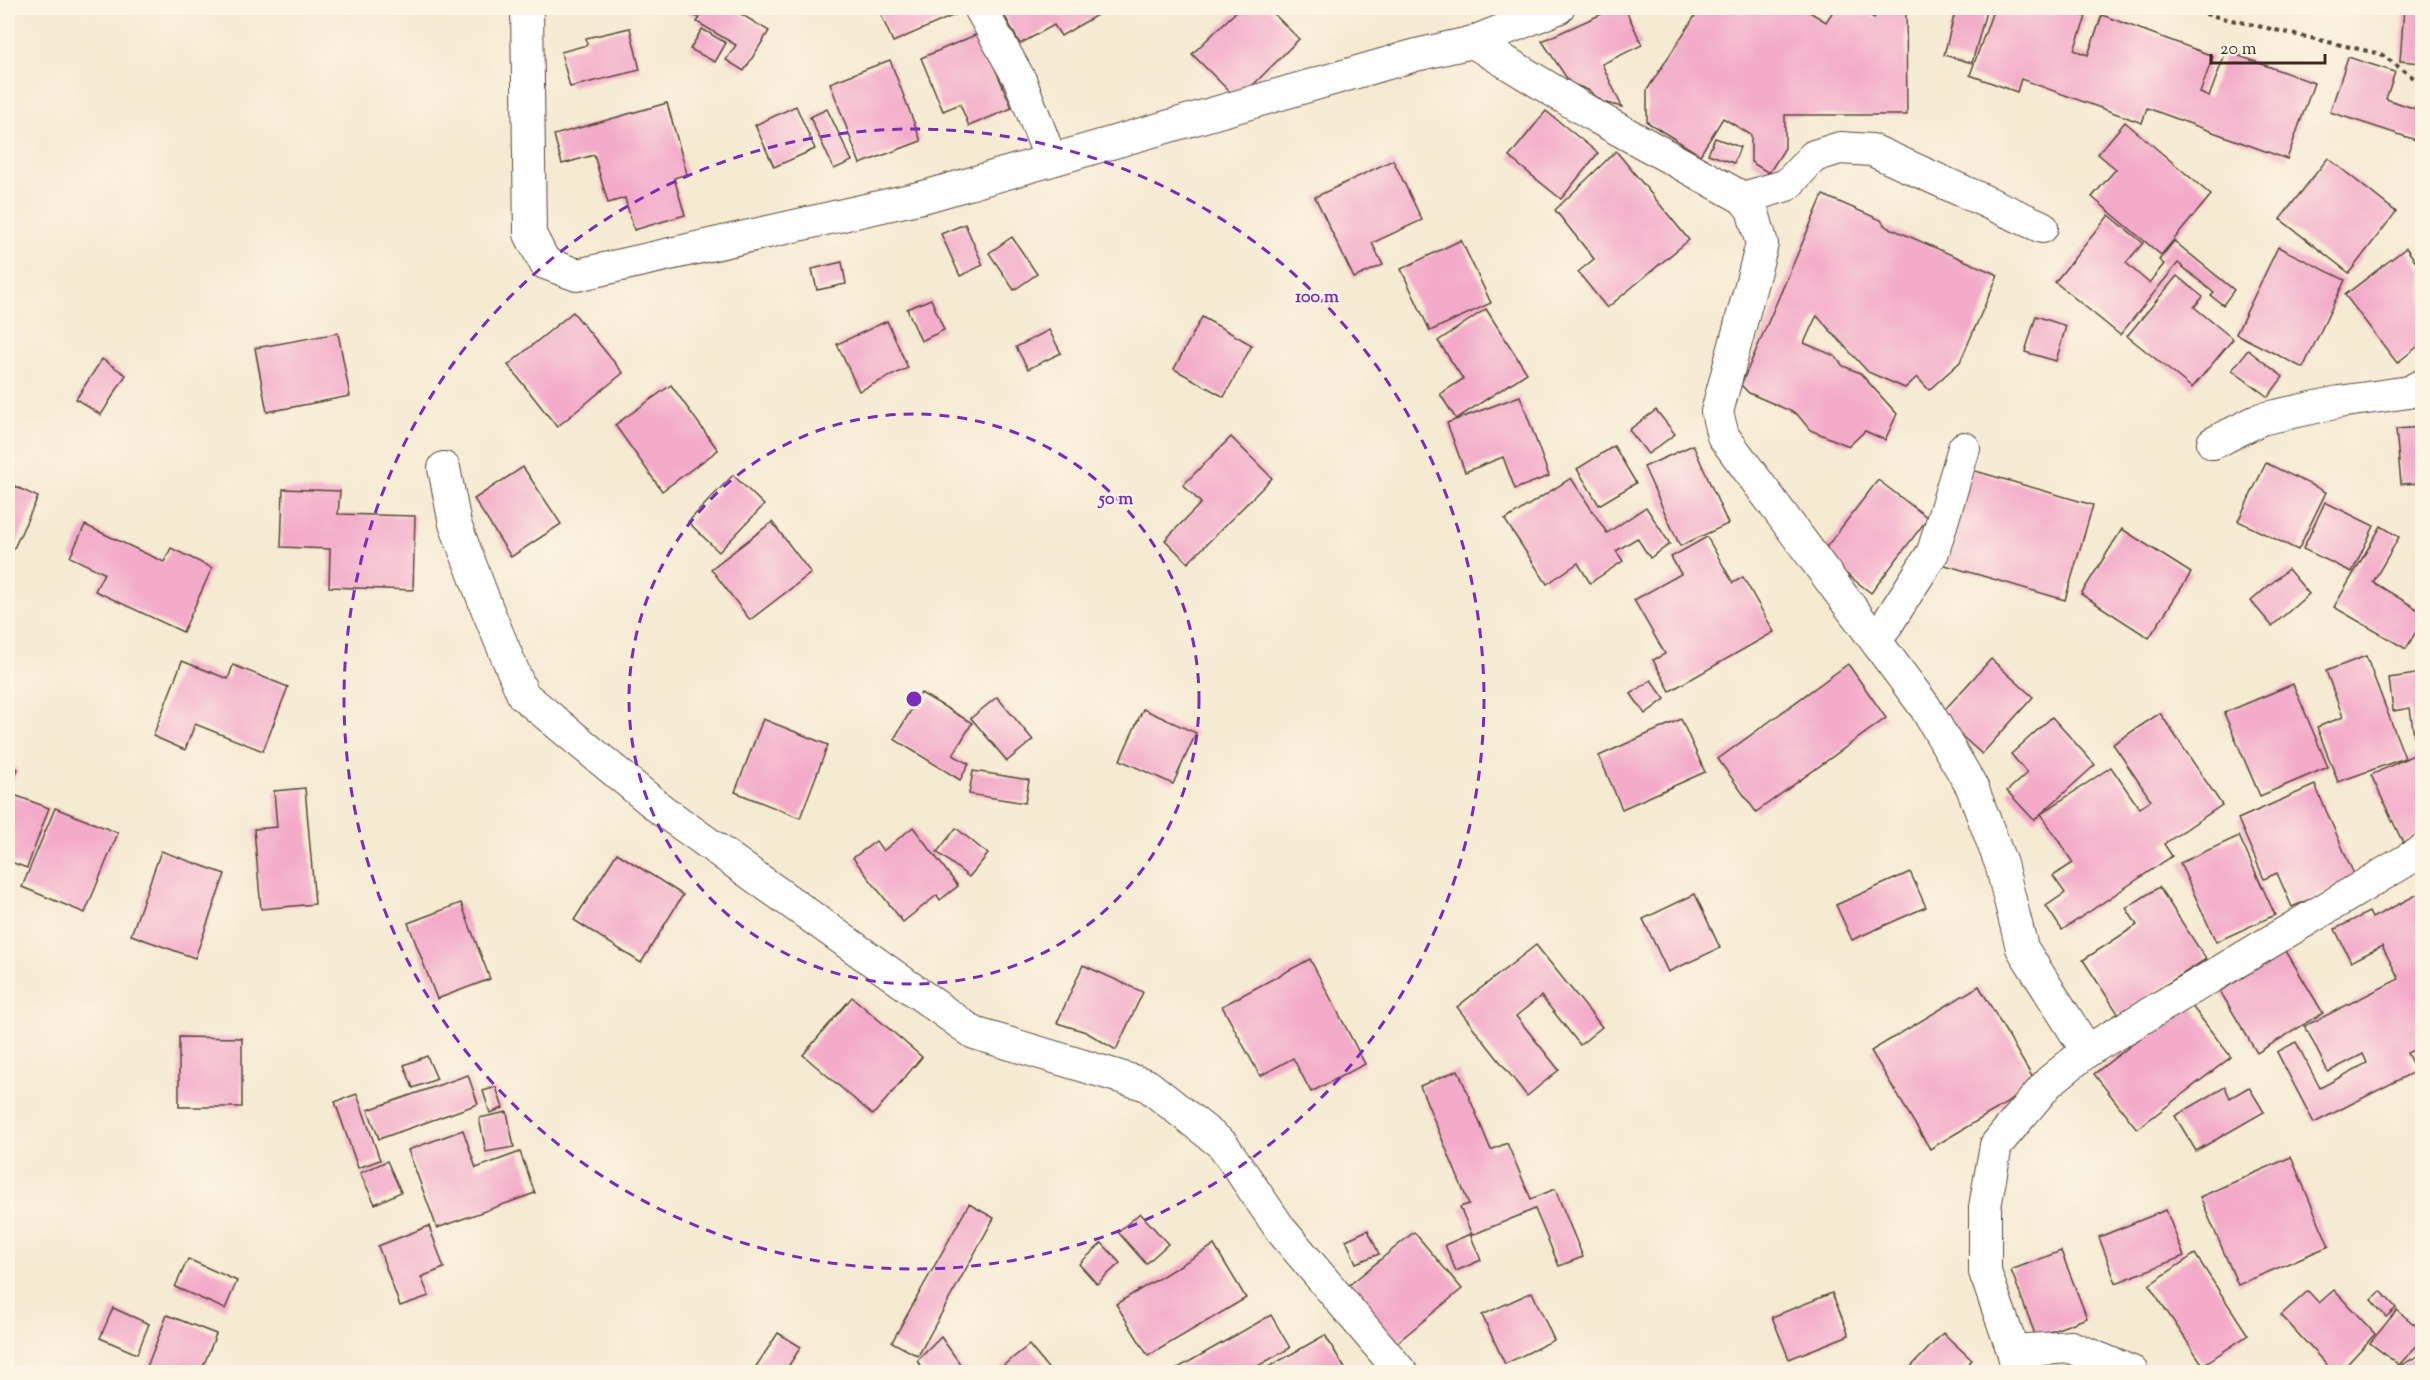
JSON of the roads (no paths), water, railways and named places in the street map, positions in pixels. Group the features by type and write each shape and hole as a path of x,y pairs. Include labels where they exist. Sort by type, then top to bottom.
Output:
{"street":[{"path":"527,8 530,234 546,263 577,275 927,196 1416,55 1473,42 1558,8"},
{"path":"980,8 1020,80 1051,160"},
{"path":"1473,42 1598,118 1743,198 1752,209 1762,244 1717,412 1723,436 1925,706 1972,787 2001,864 2022,948 2087,1050"},
{"path":"1743,198 1786,185 1814,156 1840,148 1872,150 2042,227"},
{"path":"2214,443 2261,419 2339,402 2409,392 2422,386"},
{"path":"1877,640 1933,552 1964,448"},
{"path":"444,468 455,524 488,611 524,694 663,811 974,1033 1147,1084 1223,1144 1281,1230 1401,1372"},
{"path":"2132,1372 2071,1347 2016,1362 1985,1272 1985,1207 1996,1145 2049,1082 2087,1050 2422,852"}]}
